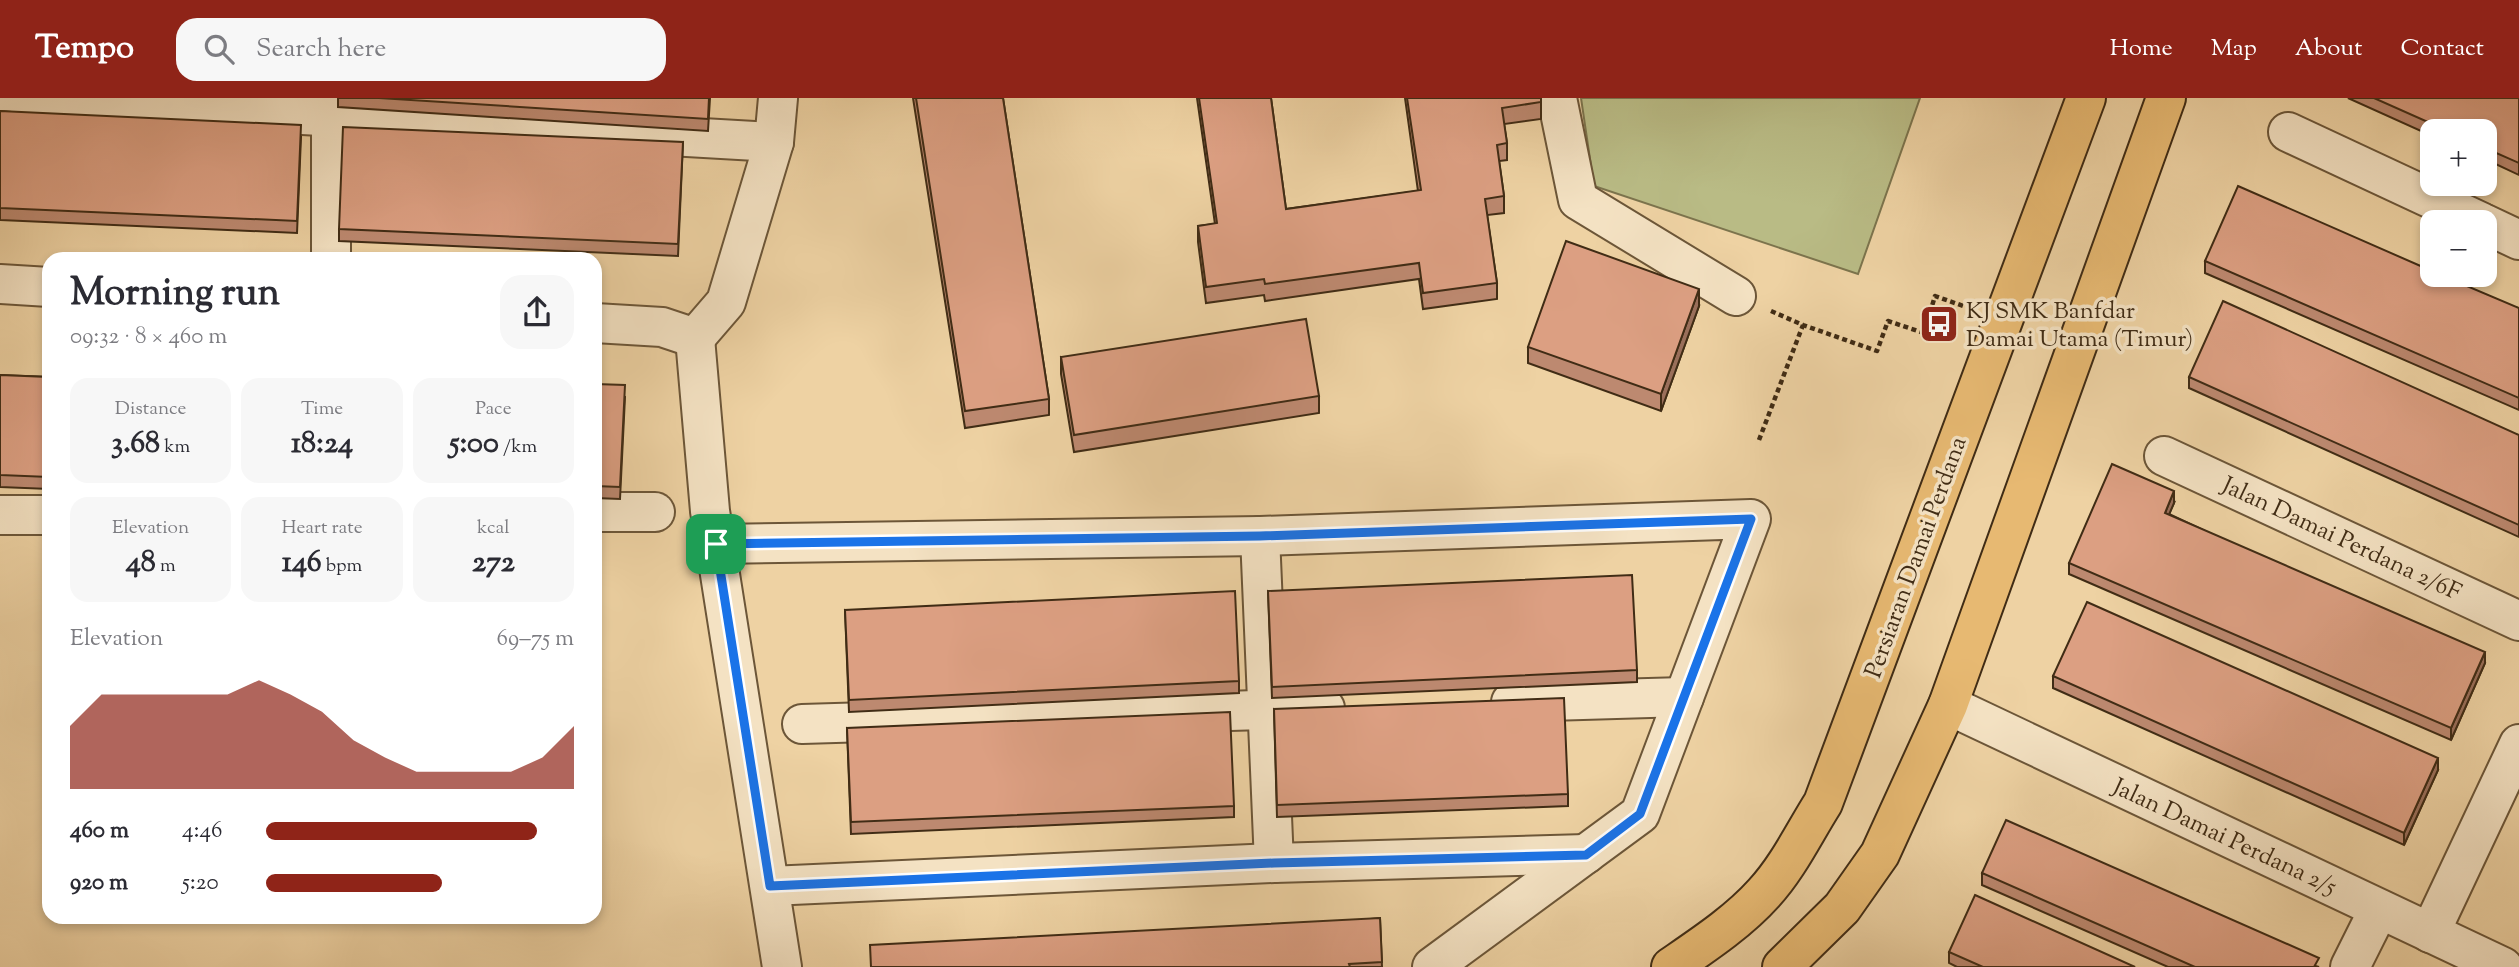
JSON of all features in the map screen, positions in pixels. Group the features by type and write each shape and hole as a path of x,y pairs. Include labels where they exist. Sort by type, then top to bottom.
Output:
{"main road":[{"name":"Persiaran Damai Perdana","path":"1671,967 1729,925 1763,894 1783,869 1823,803 2086,98"},
{"path":"1782,967 1842,908 1880,854 1948,705 2166,98"}],"street":[{"path":"5,98 331,107 774,142"},
{"path":"778,98 774,142 726,302 695,338 710,510 782,967"},
{"path":"1557,98 1578,201 1736,296"},
{"path":"331,107 331,252"},
{"path":"2288,132 2455,210"},
{"path":"2497,230 2519,240"},
{"path":"0,284 42,287"},
{"path":"602,323 662,327 695,338"},
{"name":"Jalan Damai Perdana 2/6F","path":"2164,456 2519,621"},
{"path":"602,512 655,512"},
{"path":"0,515 42,515"},
{"path":"716,544 1260,536 1751,519 1640,814 1432,967"},
{"path":"1260,536 1274,863"},
{"path":"1475,704 1684,697"},
{"name":"Jalan Damai Perdana 2/5","path":"1948,705 2503,967"},
{"path":"802,723 1364,707"},
{"path":"2430,933 2519,744"},
{"path":"770,886 1274,863 1586,855"},
{"path":"2350,967 2379,909"}],"path":[{"path":"1759,440 1803,325 1877,351 1888,321 1924,333 1935,296"}],"green space":[{"path":"1581,98 1920,98 1858,274 1594,186"}],"building":[{"path":"379,98 709,98 708,119"},
{"path":"916,98 1003,98 1049,399 965,411"},
{"path":"1199,98 1271,98 1286,209 1421,190 1407,98 1541,98 1541,102 1502,108 1507,143 1497,145 1504,196 1485,199 1497,283 1423,293 1419,263 1265,284 1264,279 1206,287 1198,226 1217,223"},
{"path":"2374,98 2519,98 2519,163 2497,153 2497,119 2421,119"},
{"path":"0,111 301,125 297,221 0,208"},
{"path":"343,127 683,142 678,244 339,229"},
{"path":"2238,186 2420,266 2420,287 2469,287 2519,308 2519,398 2205,261"},
{"path":"1566,241 1699,289 1661,394 1528,347"},
{"path":"2223,301 2519,435 2519,525 2189,377"},
{"path":"1306,319 1319,396 1074,435 1061,357"},
{"path":"0,375 42,377 42,477 0,475"},
{"path":"602,384 625,385 620,487 602,486"},
{"path":"2112,464 2174,491 2165,513 2485,652 2451,728 2069,563"},
{"path":"1632,575 1637,670 1272,687 1268,591"},
{"path":"1235,591 1239,681 849,700 845,610"},
{"path":"2087,602 2438,758 2404,833 2053,676"},
{"path":"1564,698 1568,794 1277,805 1274,709"},
{"path":"1230,712 1234,806 851,822 847,728"},
{"path":"2006,820 2319,958 2314,967 2195,967 1982,873"},
{"path":"1975,895 2135,967 1983,967 1949,952"},
{"path":"1380,918 1382,962 1349,964 1350,967 871,967 870,945"}],"place":[{"name":"KJ SMK Banfdar Damai Utama (Timur)","path":"1939,324"}],"route":[{"path":"1751,519 1640,814 1586,855 1274,863 770,886 716,544 1260,536 1751,519"}]}
